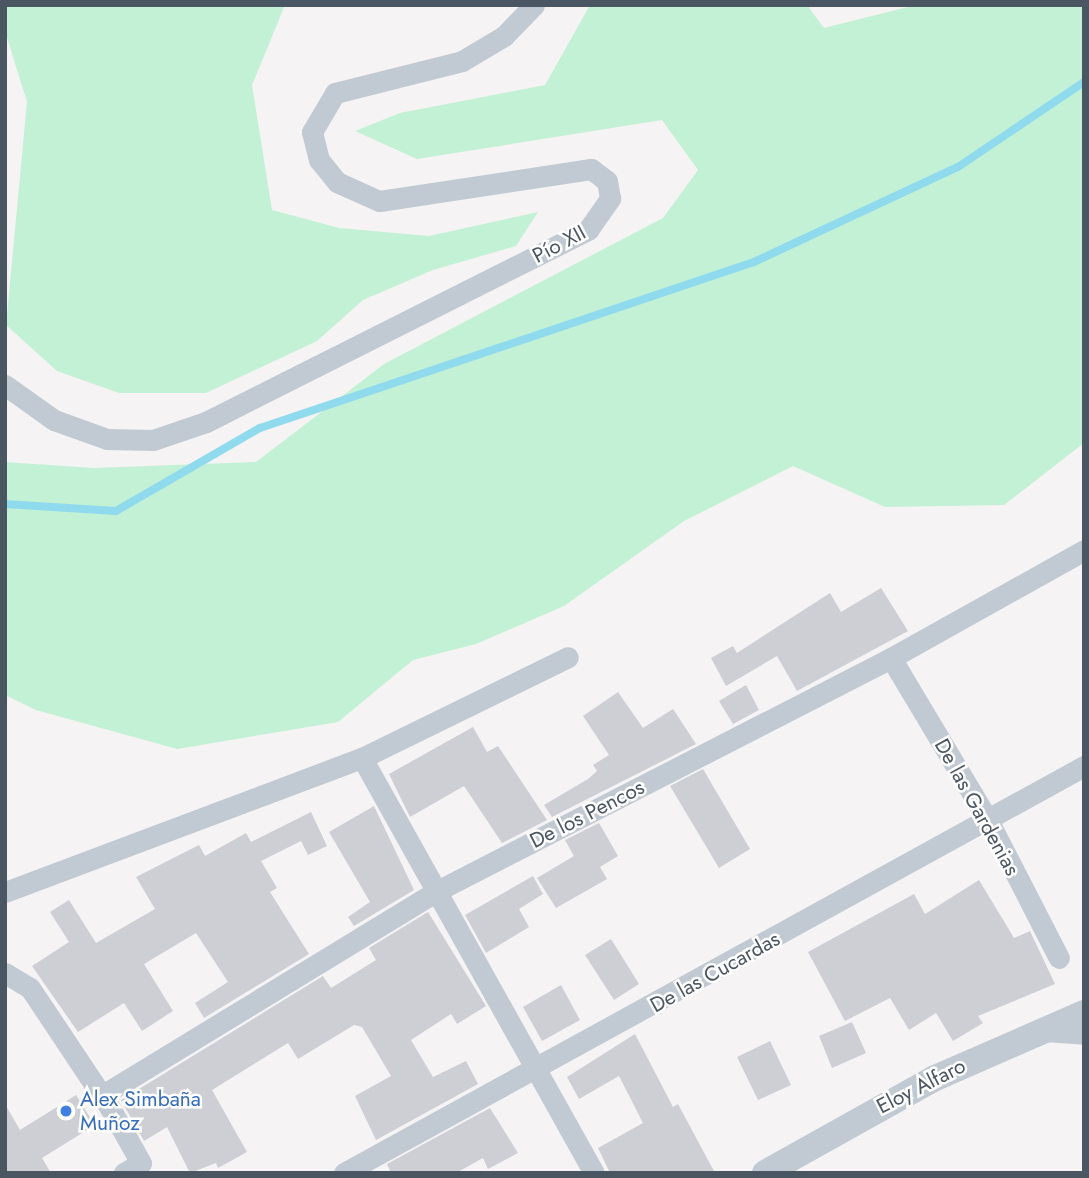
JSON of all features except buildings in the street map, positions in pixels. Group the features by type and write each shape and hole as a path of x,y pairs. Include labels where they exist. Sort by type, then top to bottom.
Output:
{"street":[{"name":"Pío XII","path":"5,385 54,420 107,439 153,440 206,422 589,230 610,198 607,181 591,169 379,201 337,182 317,150 312,132 335,93 463,61 504,36 534,5"},
{"name":"De los Pencos","path":"101,1096 437,891 891,658 1084,550"},
{"path":"5,892 362,758 568,657"},
{"name":"De las Gardenias","path":"891,658 988,820 1059,958"},
{"path":"362,758 539,1070 594,1173"},
{"name":"De las Cucardas","path":"344,1173 539,1070 1084,766"},
{"path":"5,973 30,988 101,1096 137,1170"},
{"name":"Eloy Alfaro","path":"765,1173 933,1080 1084,1013"},
{"path":"1043,1031 1084,1034"}],"green space":[{"path":"5,5 285,5 252,85 272,210 339,228 429,236 538,212 516,246 433,270 363,300 317,341 206,393 119,393 57,371 6,325 27,102 5,31"},
{"path":"590,5 807,5 824,28 916,5 1084,5 1084,443 1004,505 885,507 793,466 684,521 564,606 476,644 413,660 338,722 177,749 36,710 5,695 5,462 93,468 256,462 384,364 663,218 698,170 662,120 417,159 355,131 400,113 545,85"}],"waterway":[{"path":"5,504 116,511 260,428 754,262 958,167 1084,82"}],"place":[{"name":"Alex Simbaña Muñoz","path":"66,1111"}]}
